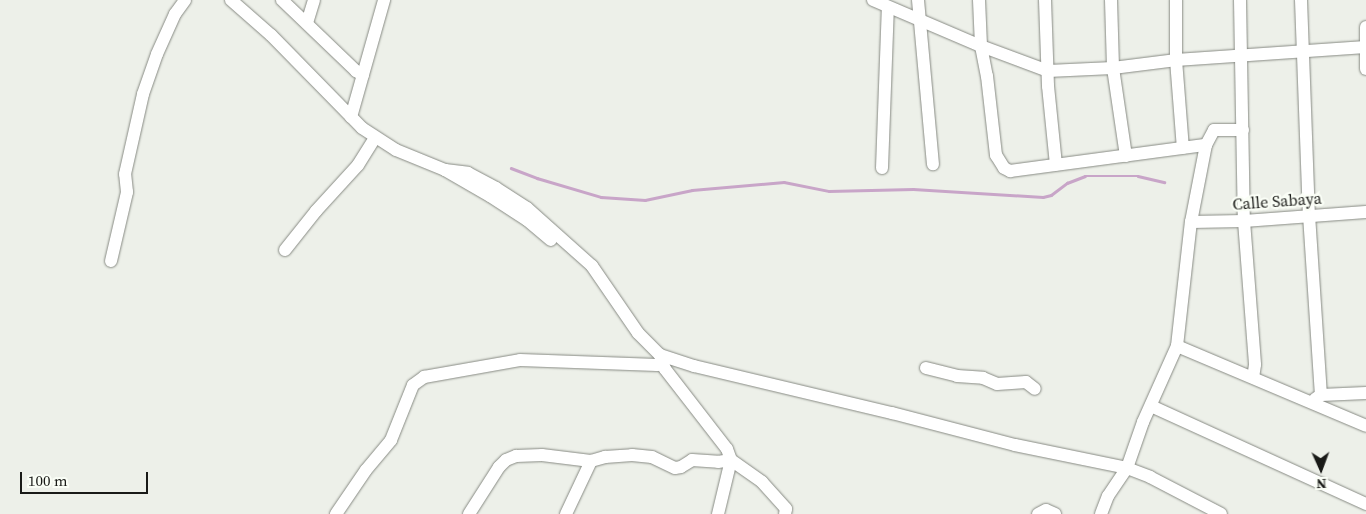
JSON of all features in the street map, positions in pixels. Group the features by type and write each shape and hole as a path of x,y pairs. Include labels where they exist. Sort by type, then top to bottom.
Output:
{"street":[{"path":"111,261 127,192 125,174 143,94 157,54 175,14 185,0"},
{"path":"230,0 271,35 351,117 375,138 396,150 446,170 527,220 604,285 638,333 661,359 665,370 727,449 731,460 718,514"},
{"path":"282,0 356,71 363,74"},
{"path":"307,23 314,0"},
{"path":"351,117 384,0"},
{"path":"872,0 888,8 920,18 981,46 1048,71 1113,68 1176,60 1365,47"},
{"path":"918,0 933,164"},
{"path":"979,0 981,46 987,76 996,154 1000,165 1010,170 1206,145"},
{"path":"1045,0 1048,71 1056,165"},
{"path":"1111,0 1113,68 1126,156"},
{"path":"1176,0 1176,60 1182,148"},
{"path":"1240,0 1239,56 1243,130 1244,221 1255,365 1253,377"},
{"path":"1300,0 1317,399"},
{"path":"882,168 888,8"},
{"path":"1366,27 1366,69"},
{"path":"1101,514 1108,496 1127,468 1143,422 1177,346 1191,222 1206,145 1214,130 1243,130"},
{"path":"285,250 316,211 358,165 375,138"},
{"name":"Calle Sabaya","path":"1191,222 1244,221 1366,212"},
{"path":"1177,346 1253,377 1317,399 1366,426"},
{"path":"661,359 892,413 1015,445 1127,468 1150,476 1220,514"},
{"path":"336,514 366,470 391,440 413,385 424,377 520,360 657,365 661,359"},
{"path":"926,368 957,376 983,378 998,384 1026,382 1035,389"},
{"path":"1317,399 1366,393"},
{"path":"1151,406 1366,504"},
{"path":"469,514 506,460 516,456 535,455 591,461 605,457 639,454 678,468 692,460 718,462 731,460 762,482 786,512"},
{"path":"566,514 591,461"},
{"path":"1038,514 1046,510 1055,514"}],"waterway":[{"path":"511,168 537,178 601,197 645,200 692,190 784,182 829,191 913,189 1043,197 1051,195 1067,183 1085,176 1138,176 1164,182"}]}
